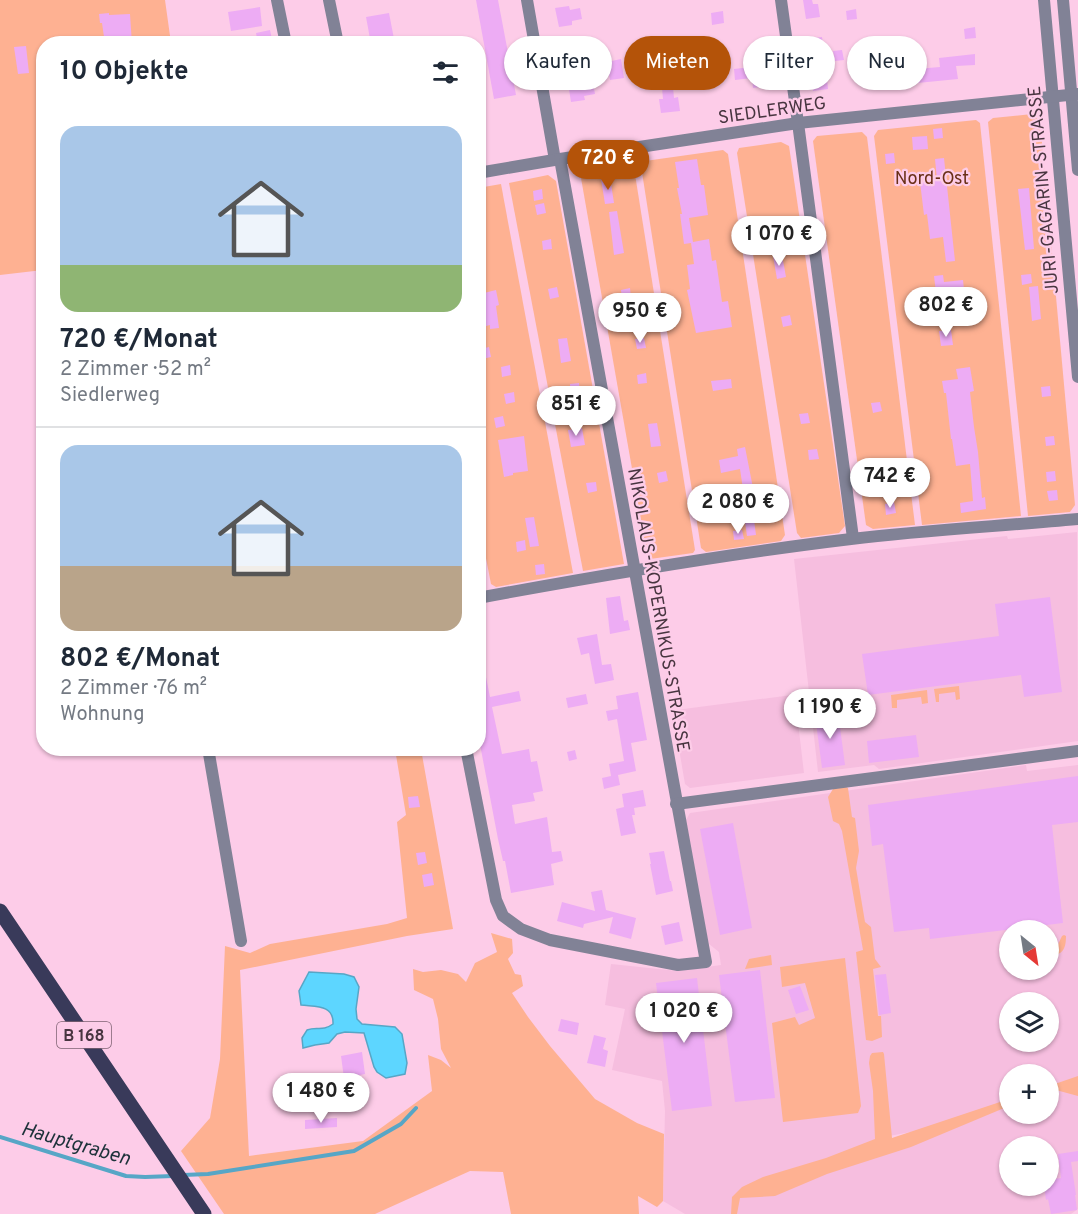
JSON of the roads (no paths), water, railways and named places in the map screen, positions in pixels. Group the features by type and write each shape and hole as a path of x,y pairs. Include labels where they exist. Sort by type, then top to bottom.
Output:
{"main road":[{"name":"B 168","path":"0,910 204,1214"}],"street":[{"path":"278,0 285,36"},
{"path":"329,0 336,36"},
{"name":"NIKOLAUS-KOPERNIKUS-STRASSE","path":"468,756 496,900 503,916 521,929 550,940 678,965 706,962 527,0"},
{"path":"781,0 854,538"},
{"name":"JURI-GAGARIN-STRASSE","path":"1044,0 1078,377"},
{"name":"JURI-GAGARIN-STRASSE","path":"1063,0 1075,94 1078,170"},
{"name":"SIEDLERWEG","path":"486,172 798,123 1075,94"},
{"path":"486,597 633,570 770,549 854,538 1078,519"},
{"path":"676,804 1078,751"},
{"path":"209,756 241,940"}],"water":[{"path":"309,972 344,974 354,977 359,987 357,1019 362,1024 395,1027 402,1034 407,1063 405,1074 386,1078 377,1072 364,1033 345,1032 337,1034 329,1043 303,1048 302,1038 307,1030 326,1028 333,1024 327,1010 301,1005 299,991"}],"waterway":[{"name":"Hauptgraben","path":"183,1175 208,1174 354,1151 401,1124 416,1108"},
{"name":"Hauptgraben","path":"0,1137 126,1176 173,1176"}],"park label":[{"name":"Nord-Ost","path":"932,178"}]}
